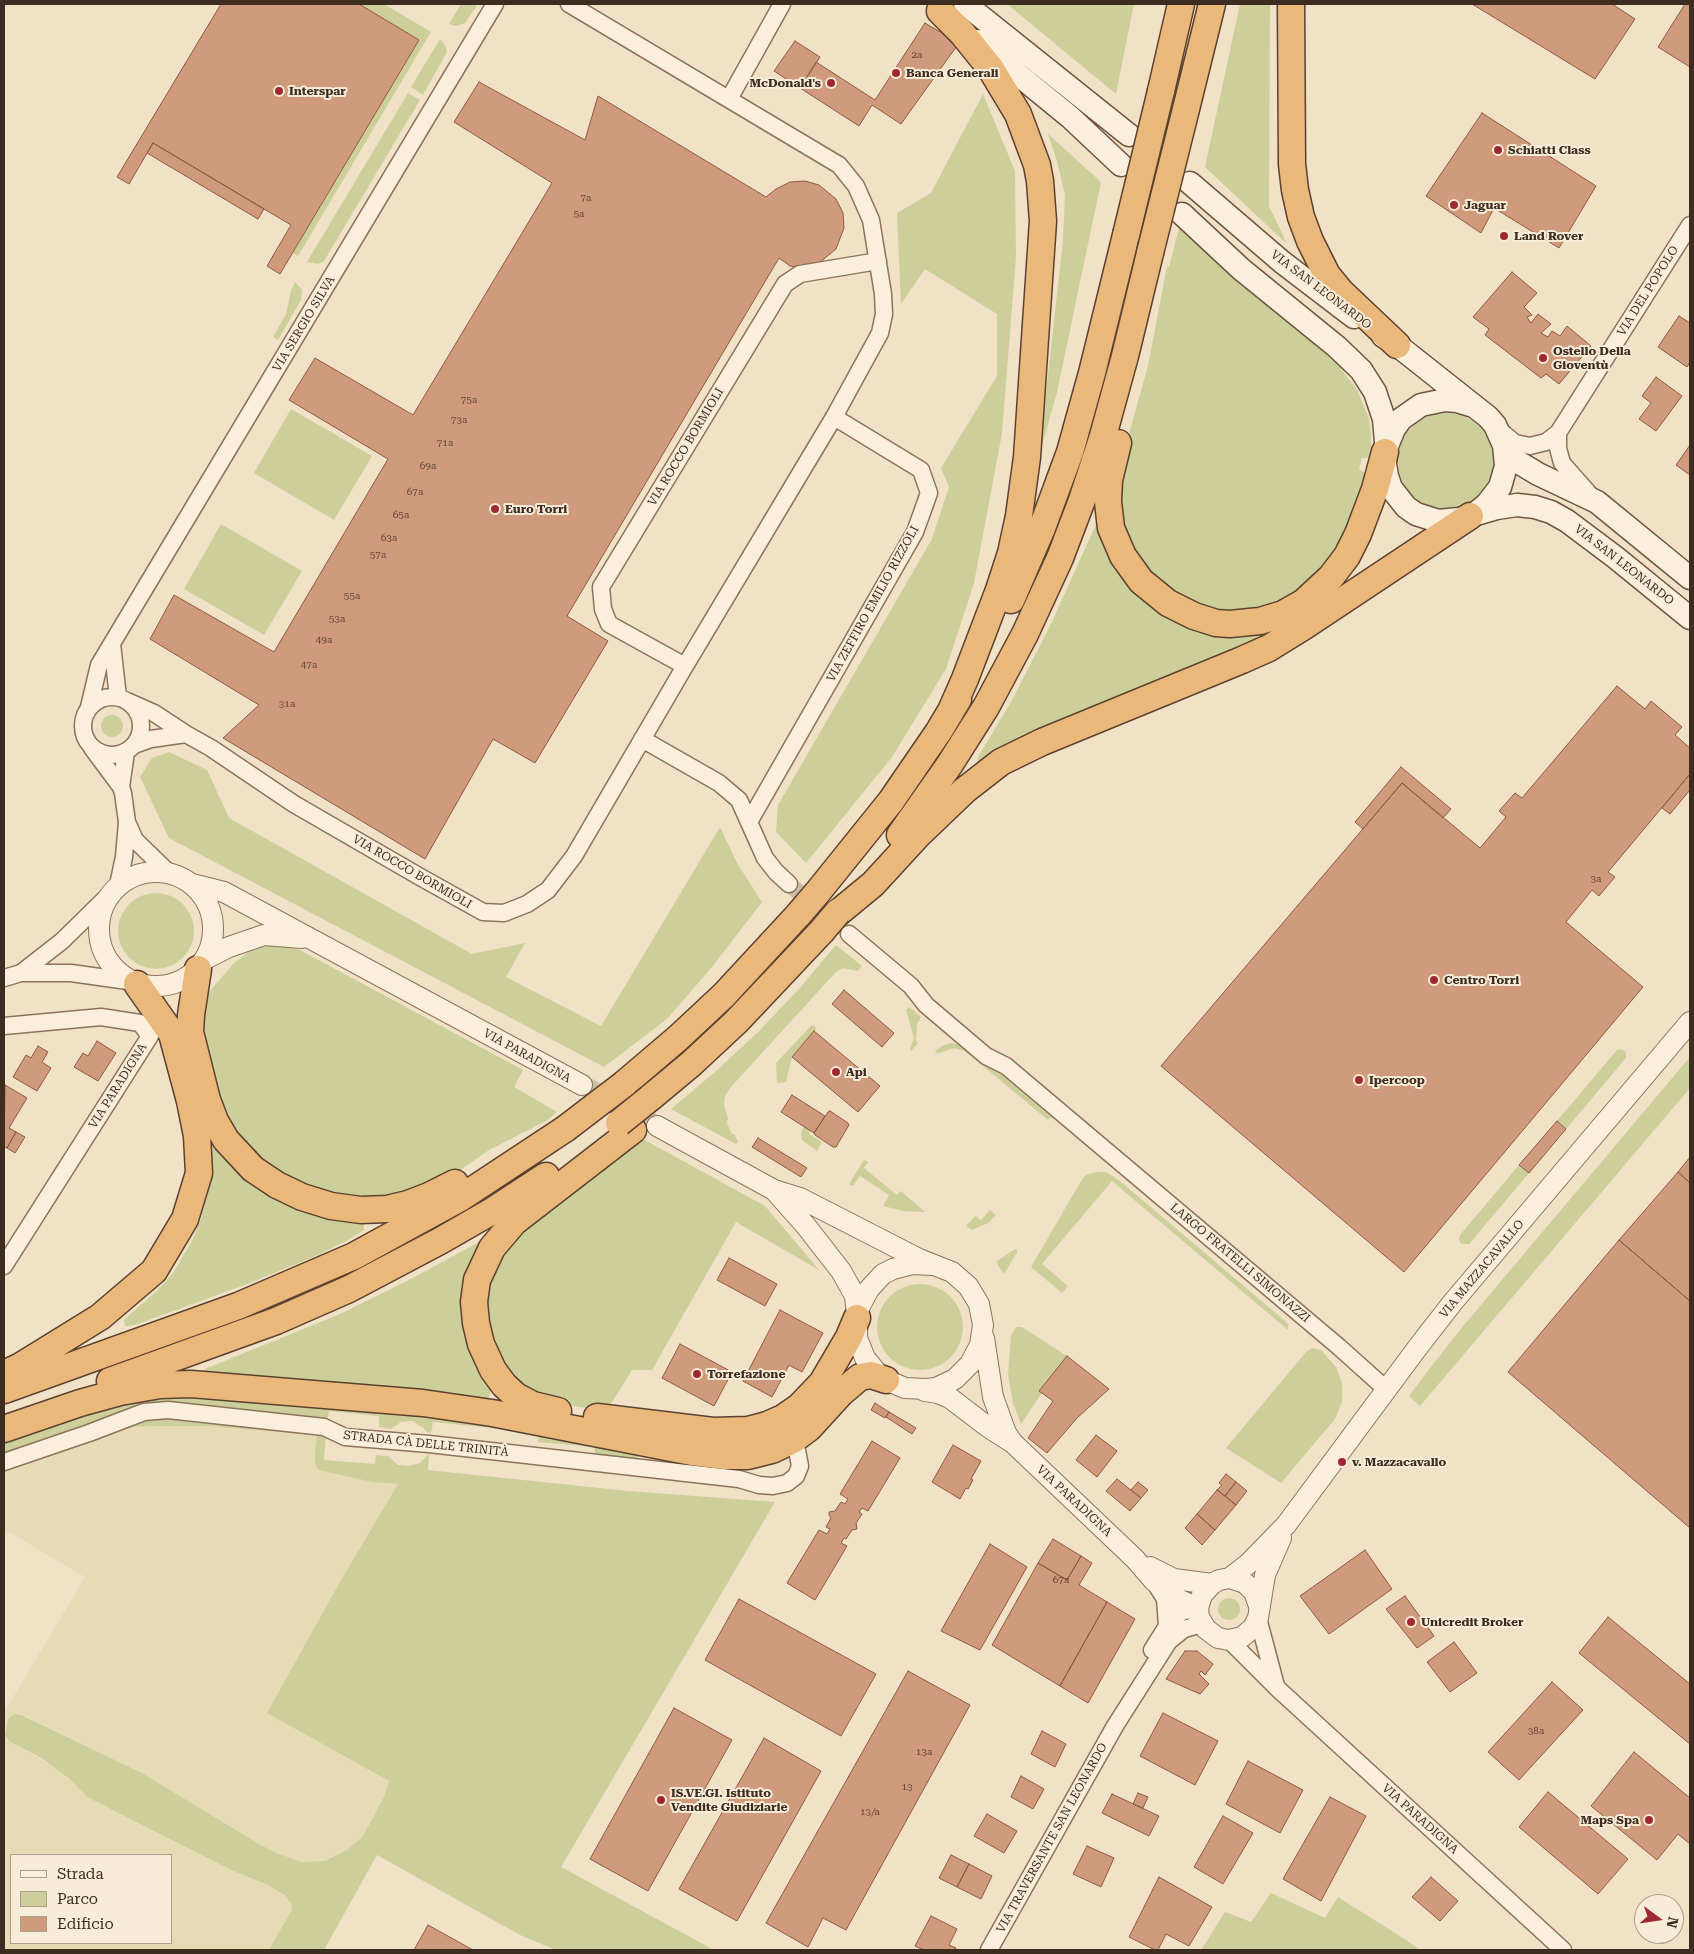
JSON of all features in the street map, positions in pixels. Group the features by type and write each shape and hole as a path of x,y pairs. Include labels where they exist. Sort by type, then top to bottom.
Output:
{"highway":[{"path":"4,1390 238,1306 325,1269 390,1237 454,1202 514,1165 624,1084 678,1038 753,966 817,893 891,801 950,713 972,677 1027,565 1070,452 1087,393 1181,4"},
{"path":"835,922 950,764 986,707 1025,634 1060,558 1086,490 1114,398 1212,4"},
{"path":"1291,4 1292,164 1295,190 1303,223 1318,259 1334,284 1397,345"},
{"path":"936,7 962,33 991,69 1018,114 1032,147 1037,165 1043,221 1027,457 1018,525 999,590 950,713"},
{"path":"1148,264 1144,290 1148,323 1112,463 1108,502 1112,528 1123,556 1141,581 1160,597 1194,616 1208,621 1230,624 1283,614 1304,602 1331,577 1351,549 1368,508 1386,452"},
{"path":"886,1380 871,1375 860,1377 841,1393 796,1424 738,1431 699,1430 550,1410 533,1405 509,1391 493,1370 479,1334 474,1302 479,1274 492,1248 505,1231 524,1212 644,1116 692,1063 874,884 919,834 965,790 1001,762 1042,742 1269,648 1304,627 1470,516"},
{"path":"203,963 190,1032 212,1114 226,1140 242,1158 271,1181 302,1198 330,1206 361,1210 387,1209 403,1205 429,1196 565,1129"},
{"path":"4,1374 19,1367 100,1317 154,1271 185,1219 199,1173 197,1136 190,1101 172,1034 133,982"},
{"path":"4,1419 262,1326 349,1289 494,1210 561,1166 644,1116"},
{"path":"4,1429 80,1403 120,1392 191,1384 423,1403 508,1416 692,1452 724,1456 758,1454 784,1446 808,1399 822,1383 849,1337 857,1318"}],"main road":[{"path":"965,4 1129,135"},
{"path":"936,7 1061,109 1121,165"},
{"name":"VIA SAN LEONARDO","path":"1190,183 1282,262 1363,324 1397,345 1493,427 1506,466 1500,487 1487,504 1470,516"},
{"name":"VIA SAN LEONARDO","path":"1182,214 1236,265 1345,353 1361,370 1375,392 1382,412 1386,452"},
{"name":"VIA SAN LEONARDO","path":"1690,578 1597,502 1518,462 1509,455 1493,427 1469,404 1451,400 1433,401 1421,405 1401,419 1388,440 1385,464 1391,488 1406,507 1416,514 1438,521 1459,520 1497,508 1517,506 1528,506 1551,512 1622,562 1690,618"}],"street":[{"name":"VIA SERGIO SILVA","path":"90,707 92,687 99,664 495,4"},
{"name":"VIA ROCCO BORMIOLI","path":"122,699 154,713 211,748 294,804 483,912 504,913 527,904 548,890 566,869 834,417 880,333 884,314 883,294 871,220 856,186 839,165 569,4"},
{"path":"729,99 782,4"},
{"name":"VIA DEL POPOLO","path":"1493,427 1515,443 1530,446 1546,442 1558,433 1690,225"},
{"name":"VIA ROCCO BORMIOLI","path":"685,666 610,624 603,609 601,587 785,284 800,274 878,261"},
{"name":"VIA ZEFFIRO EMILIO RIZZOLI","path":"748,822 916,532 929,493 921,470 834,417"},
{"path":"1558,433 1558,448 1562,463 1597,502"},
{"path":"112,644 122,699"},
{"path":"121,787 91,747 85,737 83,726 84,716 90,707 107,697 122,699 135,708 140,716 140,737 130,749 121,787 127,822 135,840 168,872"},
{"path":"91,747 107,755 130,749 151,740 186,734"},
{"path":"642,739 719,783 739,800 765,858 789,884"},
{"path":"127,822 124,857 114,889 101,912 98,932 102,951 113,968 133,982"},
{"name":"VIA PARADIGNA","path":"21,973 62,941 114,889 133,876 150,872 168,872 192,884 224,892 582,1085"},
{"name":"VIA PARADIGNA","path":"192,884 206,899 213,918 213,938 203,963"},
{"name":"LARGO FRATELLI SIMONAZZI","path":"835,922 911,986 926,1006 984,1054 1006,1066 1339,1347 1387,1390"},
{"name":"VIA PARADIGNA","path":"4,978 21,973 71,973 133,982 159,988 180,982 203,963 229,947 264,935 314,940"},
{"name":"VIA PARADIGNA","path":"4,1026 101,1017 140,1023 150,1036 4,1266"},
{"name":"VIA MAZZACAVALLO","path":"1221,1581 1248,1564 1286,1525 1459,1295 1690,1022"},
{"name":"VIA PARADIGNA","path":"644,1116 778,1194 841,1271 855,1296 857,1338 862,1353 871,1366 886,1380 905,1388 938,1393 950,1398 988,1428 1013,1443"},
{"name":"VIA PARADIGNA","path":"770,1188 800,1198 952,1272 968,1286 979,1304 993,1397 1006,1433 1013,1443 1135,1559 1154,1581 1165,1599 1167,1626"},
{"name":"VIA PARADIGNA","path":"857,1318 863,1298 872,1285 884,1274 892,1269 912,1264 933,1264"},
{"name":"VIA PARADIGNA","path":"915,1390 936,1388 946,1384 963,1372 976,1355 983,1325"},
{"name":"STRADA CÀ DELLE TRINITÀ","path":"4,1462 89,1433 136,1414 151,1410 168,1410 324,1427 345,1436 739,1479 766,1486 780,1485 796,1476 800,1466 796,1445 796,1424"},
{"path":"739,1479 745,1479 752,1474 758,1454"},
{"name":"VIA MAZZACAVALLO","path":"1259,1612 1265,1574 1286,1525"},
{"name":"VIA PARADIGNA","path":"1135,1559 1174,1579 1245,1583 1254,1592 1277,1688"},
{"name":"VIA PARADIGNA","path":"1154,1581 1200,1616 1210,1633 1218,1638 1229,1640 1277,1688 1563,1950"},
{"path":"1200,1616 1202,1595 1221,1581"},
{"name":"VIA TRAVERSANTE SAN LEONARDO","path":"1115,1726 1153,1648 1167,1626 1181,1612 1200,1616"},
{"path":"1229,1640 1242,1637 1253,1628 1259,1612"},
{"name":"VIA TRAVERSANTE SAN LEONARDO","path":"989,1950 1115,1726 1169,1641 1200,1616"}],"shaded area":[{"path":"153,1426 208,1426 318,1435 315,1451 318,1470 372,1482 398,1484 313,1631 389,1781 384,1797 363,1836 347,1850 325,1861 302,1862 279,1854 259,1844 142,1773 24,1716 14,1714 8,1719 5,1730 6,1739 56,1768 87,1797 231,1870 277,1889 285,1895 292,1906 289,1917 269,1950 4,1950 4,1713 85,1577 4,1529 4,1469 121,1430"}],"green space":[{"path":"359,4 384,4 431,32 298,256 293,253 419,40"},
{"path":"461,4 478,4 465,23 455,26 449,24"},
{"path":"1007,4 1134,4 1116,94"},
{"path":"1240,4 1270,4 1269,206 1287,244 1205,167"},
{"path":"440,39 447,52 423,95 411,87"},
{"path":"408,93 420,100 327,256 324,261 318,264 307,262"},
{"path":"983,94 1015,171 1016,257 1002,433 974,583 946,669 892,757 806,863 776,832 778,805 932,539 949,487 941,468 997,376 997,314 925,269 901,304 897,213 931,193"},
{"path":"1048,134 1101,182 1057,392 1039,456 1063,240 1065,195"},
{"path":"1180,224 1336,362 1357,390 1369,419 1371,458 1362,458 1359,470 1366,473 1350,532 1312,583 1273,606 1244,612 1217,611 1184,599 1152,575 1135,554 1119,515 1121,462 1148,366 1167,266 1169,267"},
{"path":"295,282 302,290 301,300 278,340 273,337 286,314"},
{"path":"291,409 372,456 334,520 254,473"},
{"path":"1446,413 1464,417 1480,427 1490,443 1494,461 1490,479 1480,495 1464,505 1446,509 1428,505 1412,495 1402,479 1398,461 1402,443 1412,427 1428,417"},
{"path":"1098,520 1142,593 1284,628 978,763 978,757 1011,702 1051,624"},
{"path":"221,524 302,571 264,635 184,589"},
{"path":"108,715 116,715 123,722 123,730 116,737 108,737 101,730 101,722"},
{"path":"169,752 207,770 229,818 472,954 525,943 506,977 601,1026 720,827 737,863 762,902 712,967 667,1019 604,1067 169,838 140,777 152,758"},
{"path":"156,893 170,896 183,904 191,917 194,931 191,945 183,958 170,966 156,969 142,966 129,958 121,945 118,931 121,917 129,904 142,896"},
{"path":"836,945 862,966 858,971 843,968 836,972 730,1088 725,1096 724,1105 728,1119 727,1123 731,1133 735,1135 738,1142 736,1144 671,1109 758,1032 798,990"},
{"path":"266,946 279,946 300,950 523,1070 514,1087 557,1112 546,1121 489,1150 459,1171 438,1182 377,1200 319,1193 265,1167 227,1124 201,1034 205,998 209,992 234,963 249,952"},
{"path":"909,1007 921,1017 917,1024 916,1041 918,1043 911,1051 914,1038 906,1010"},
{"path":"812,1025 817,1028 792,1057 786,1082 777,1083 776,1063"},
{"path":"950,1043 959,1044 971,1049 1051,1117 1048,1120 965,1051 954,1048 937,1054 935,1051"},
{"path":"1621,1049 1626,1052 1626,1058 1566,1129 1557,1121 1617,1050"},
{"path":"1690,1057 1690,1088 1420,1406 1409,1396 1427,1372 1464,1325"},
{"path":"804,1126 810,1130 809,1134 822,1142 817,1151 802,1140 801,1133"},
{"path":"640,1135 644,1137 643,1139 765,1206 819,1270 736,1222 652,1370 632,1370 609,1407 592,1409 556,1403 504,1375 482,1305 506,1240"},
{"path":"213,1141 362,1221 364,1230 320,1254 250,1283 135,1325 125,1326 124,1320 157,1291 173,1273 192,1241 201,1219 207,1195 210,1143"},
{"path":"864,1160 868,1162 864,1168 897,1195 901,1191 925,1212 903,1211 883,1206 889,1195 860,1176 853,1186 849,1184"},
{"path":"1519,1165 1529,1173 1469,1244 1461,1244 1460,1235"},
{"path":"1106,1172 1120,1181 1284,1320 1288,1324 1288,1330 1112,1181 1042,1264 1068,1286 1062,1293 1031,1267 1081,1181 1086,1175"},
{"path":"990,1210 996,1215 988,1223 972,1230 966,1226 975,1216 981,1220"},
{"path":"481,1241 491,1390 488,1400 203,1373 205,1369 340,1314"},
{"path":"1015,1249 1017,1252 1004,1274 996,1262"},
{"path":"920,1284 944,1291 956,1303 963,1327 956,1351 944,1363 920,1370 896,1363 884,1351 877,1327 884,1303 896,1291"},
{"path":"1016,1327 1022,1327 1067,1356 1021,1424 1013,1403 1008,1375 1011,1335"},
{"path":"1312,1348 1321,1350 1336,1367 1342,1383 1342,1402 1335,1419 1281,1483 1226,1448 1306,1352"},
{"path":"161,1394 399,1407 639,1451 638,1459 595,1454 595,1447 538,1442 539,1433 433,1422 431,1433 412,1421 401,1422 391,1429 379,1427 379,1416 329,1411 327,1422 190,1406 4,1457 4,1438"},
{"path":"152,1414 326,1434 324,1460 375,1464 376,1455 388,1456 398,1465 409,1466 420,1463 429,1455 428,1470 628,1491 775,1502 561,1867 714,1950 556,1950 522,1936 377,1855 324,1950 269,1950 291,1911 292,1906 285,1895 268,1885 231,1870 87,1797 68,1778 43,1759 9,1741 5,1735 8,1719 14,1714 21,1715 142,1773 259,1844 279,1854 302,1862 325,1861 347,1850 363,1836 384,1797 389,1781 267,1713 341,1580 398,1484 372,1482 318,1470 315,1463 317,1435 208,1426 135,1427 4,1469"},
{"path":"1229,1598 1237,1601 1240,1609 1237,1617 1229,1620 1221,1617 1218,1609 1221,1601"},
{"path":"1271,1893 1325,1918 1338,1897 1420,1950 1201,1950 1225,1912 1251,1922"}],"building":[{"name":"Interspar","path":"221,4 359,4 419,40 280,274 267,266 291,225 153,143 129,184 117,177"},
{"path":"1472,4 1612,4 1635,19 1595,79"},
{"path":"1685,4 1690,4 1690,67 1658,47"},
{"path":"925,23 959,43 901,124 872,105 859,126 800,88 816,62 875,100"},
{"path":"795,41 820,57 800,88 774,71"},
{"name":"Euro Torri","path":"479,82 585,140 598,96 766,197 790,182 805,181 819,185 836,199 843,213 844,228 836,249 819,263 797,267 790,266 779,258 567,616 608,641 535,763 493,739 425,859 223,738 259,705 150,639 174,595 274,652 388,459 289,400 315,358 413,415 552,183 454,122"},
{"name":"Schiatti Class","path":"1482,113 1596,186 1559,248 1494,208 1481,233 1426,196"},
{"path":"153,143 264,209 258,219 147,153"},
{"path":"1512,272 1537,293 1524,307 1532,315 1527,317 1531,323 1538,314 1551,324 1541,333 1548,337 1552,331 1560,336 1567,326 1591,346 1559,384 1546,374 1541,378 1485,335 1489,329 1473,317"},
{"path":"1679,316 1690,323 1690,362 1687,367 1658,347"},
{"path":"1656,377 1682,396 1656,431 1639,419 1651,403 1642,396"},
{"path":"1690,445 1690,475 1676,465"},
{"name":"Centro Torri","path":"1617,686 1645,709 1651,701 1682,727 1675,735 1690,748 1690,774 1608,872 1615,877 1599,896 1592,890 1566,922 1643,987 1404,1272 1161,1066 1402,783 1480,848 1506,817 1499,811 1515,793 1522,798"},
{"path":"1401,767 1451,809 1443,818 1402,783 1363,829 1355,822"},
{"path":"1690,774 1690,790 1670,814 1662,808"},
{"path":"844,990 894,1033 882,1047 832,1004"},
{"name":"Api","path":"814,1031 880,1086 858,1112 792,1057"},
{"path":"97,1041 116,1053 98,1081 74,1067 83,1053 88,1056"},
{"path":"38,1046 48,1052 42,1062 51,1068 37,1091 13,1077 26,1055 31,1058"},
{"path":"5,1085 27,1098 9,1128 16,1132 7,1148 4,1147"},
{"path":"792,1095 825,1116 814,1133 781,1112"},
{"path":"830,1111 849,1125 836,1147 833,1147 814,1133"},
{"path":"1557,1121 1566,1129 1529,1173 1519,1165"},
{"path":"16,1132 25,1137 15,1153 7,1148"},
{"path":"758,1138 807,1168 801,1177 752,1147"},
{"path":"1690,1157 1690,1183 1678,1172"},
{"path":"1678,1172 1690,1183 1690,1301 1619,1240"},
{"path":"1619,1240 1690,1301 1690,1528 1508,1372"},
{"path":"729,1258 777,1284 765,1306 717,1280"},
{"path":"780,1310 823,1333 802,1372 789,1365 772,1397 743,1381"},
{"name":"Torrefazione","path":"680,1344 732,1372 714,1406 662,1378"},
{"path":"1067,1356 1109,1389 1077,1418 1047,1453 1028,1438 1053,1401 1039,1391"},
{"path":"875,1403 889,1412 885,1418 871,1410"},
{"path":"889,1412 916,1428 912,1434 886,1417"},
{"path":"1096,1435 1117,1451 1097,1477 1076,1460"},
{"path":"872,1441 900,1458 868,1511 862,1508 859,1512 862,1514 856,1523 857,1529 852,1530 841,1543 847,1546 815,1600 787,1583 819,1530 827,1534 830,1529 826,1527 831,1518 829,1512 835,1511 841,1502 845,1504 848,1499 840,1494"},
{"path":"953,1445 981,1461 971,1479 973,1480 960,1499 932,1482"},
{"path":"1226,1474 1236,1482 1225,1496 1217,1490 1222,1485 1219,1483"},
{"path":"1117,1479 1141,1498 1130,1511 1106,1491"},
{"path":"1138,1482 1148,1490 1141,1498 1131,1490"},
{"path":"1236,1482 1247,1491 1236,1505 1225,1496"},
{"path":"1217,1490 1236,1505 1215,1530 1197,1514"},
{"path":"1197,1514 1215,1530 1202,1545 1185,1528"},
{"path":"1053,1539 1081,1556 1067,1580 1038,1563"},
{"path":"990,1544 1027,1567 980,1650 941,1631"},
{"path":"1365,1550 1392,1589 1329,1634 1300,1596"},
{"path":"1081,1556 1092,1563 1079,1585 1107,1602 1060,1686 992,1645 1038,1563 1067,1580"},
{"name":"Unicredit Broker","path":"1405,1596 1434,1636 1417,1648 1386,1609"},
{"path":"739,1599 876,1674 841,1736 705,1660"},
{"path":"1107,1602 1135,1619 1088,1703 1060,1686"},
{"path":"1608,1617 1690,1684 1690,1744 1579,1653"},
{"path":"1454,1642 1477,1673 1450,1692 1427,1662"},
{"path":"1185,1651 1197,1651 1213,1664 1205,1675 1201,1671 1199,1674 1209,1684 1200,1694 1166,1679"},
{"path":"908,1671 970,1705 846,1930 823,1918 808,1947 766,1923"},
{"path":"1552,1682 1583,1710 1519,1780 1488,1752"},
{"name":"IS.VE.GI. Istituto Vendite Giudiziarie","path":"674,1708 732,1740 648,1891 590,1859"},
{"path":"1163,1713 1218,1741 1195,1785 1140,1756"},
{"path":"1042,1731 1066,1744 1055,1767 1031,1754"},
{"path":"764,1738 821,1771 737,1921 679,1889"},
{"name":"Maps Spa","path":"1634,1752 1690,1798 1690,1844 1678,1834 1657,1860 1591,1806"},
{"path":"1248,1761 1303,1790 1280,1833 1226,1804"},
{"path":"1021,1776 1044,1789 1033,1809 1011,1797"},
{"path":"1548,1792 1628,1859 1598,1894 1519,1827"},
{"path":"1138,1793 1148,1797 1143,1808 1133,1804"},
{"path":"1112,1794 1159,1816 1149,1836 1102,1813"},
{"path":"1330,1797 1366,1816 1321,1901 1283,1879"},
{"path":"987,1814 1017,1831 1004,1853 974,1836"},
{"path":"1223,1816 1253,1833 1223,1884 1194,1867"},
{"path":"1087,1846 1114,1858 1101,1887 1073,1874"},
{"path":"951,1855 969,1864 957,1887 939,1878"},
{"path":"969,1864 992,1876 981,1899 957,1887"},
{"path":"1159,1877 1212,1907 1189,1946 1166,1934 1158,1950 1155,1950 1129,1937"},
{"path":"1431,1877 1458,1901 1440,1921 1412,1897"},
{"path":"931,1916 957,1929 949,1945 956,1948 955,1950 924,1950 915,1946"},
{"path":"428,1925 473,1950 414,1950"}],"tunnel":[{"path":"789,884 838,925"},
{"path":"582,1085 657,1126"}],"place":[{"name":"Banca Generali","path":"896,73"},
{"name":"McDonald's","path":"831,83"},
{"name":"Interspar","path":"279,91"},
{"name":"Schiatti Class","path":"1498,150"},
{"name":"Jaguar","path":"1454,205"},
{"name":"Land Rover","path":"1504,236"},
{"name":"Ostello Della Gioventù","path":"1543,358"},
{"name":"Euro Torri","path":"495,509"},
{"name":"Centro Torri","path":"1434,980"},
{"name":"Api","path":"836,1072"},
{"name":"Ipercoop","path":"1359,1080"},
{"name":"Torrefazione","path":"697,1374"},
{"name":"v. Mazzacavallo","path":"1342,1462"},
{"name":"Unicredit Broker","path":"1411,1622"},
{"name":"IS.VE.GI. Istituto Vendite Giudiziarie","path":"661,1800"},
{"name":"Maps Spa","path":"1649,1820"}]}
